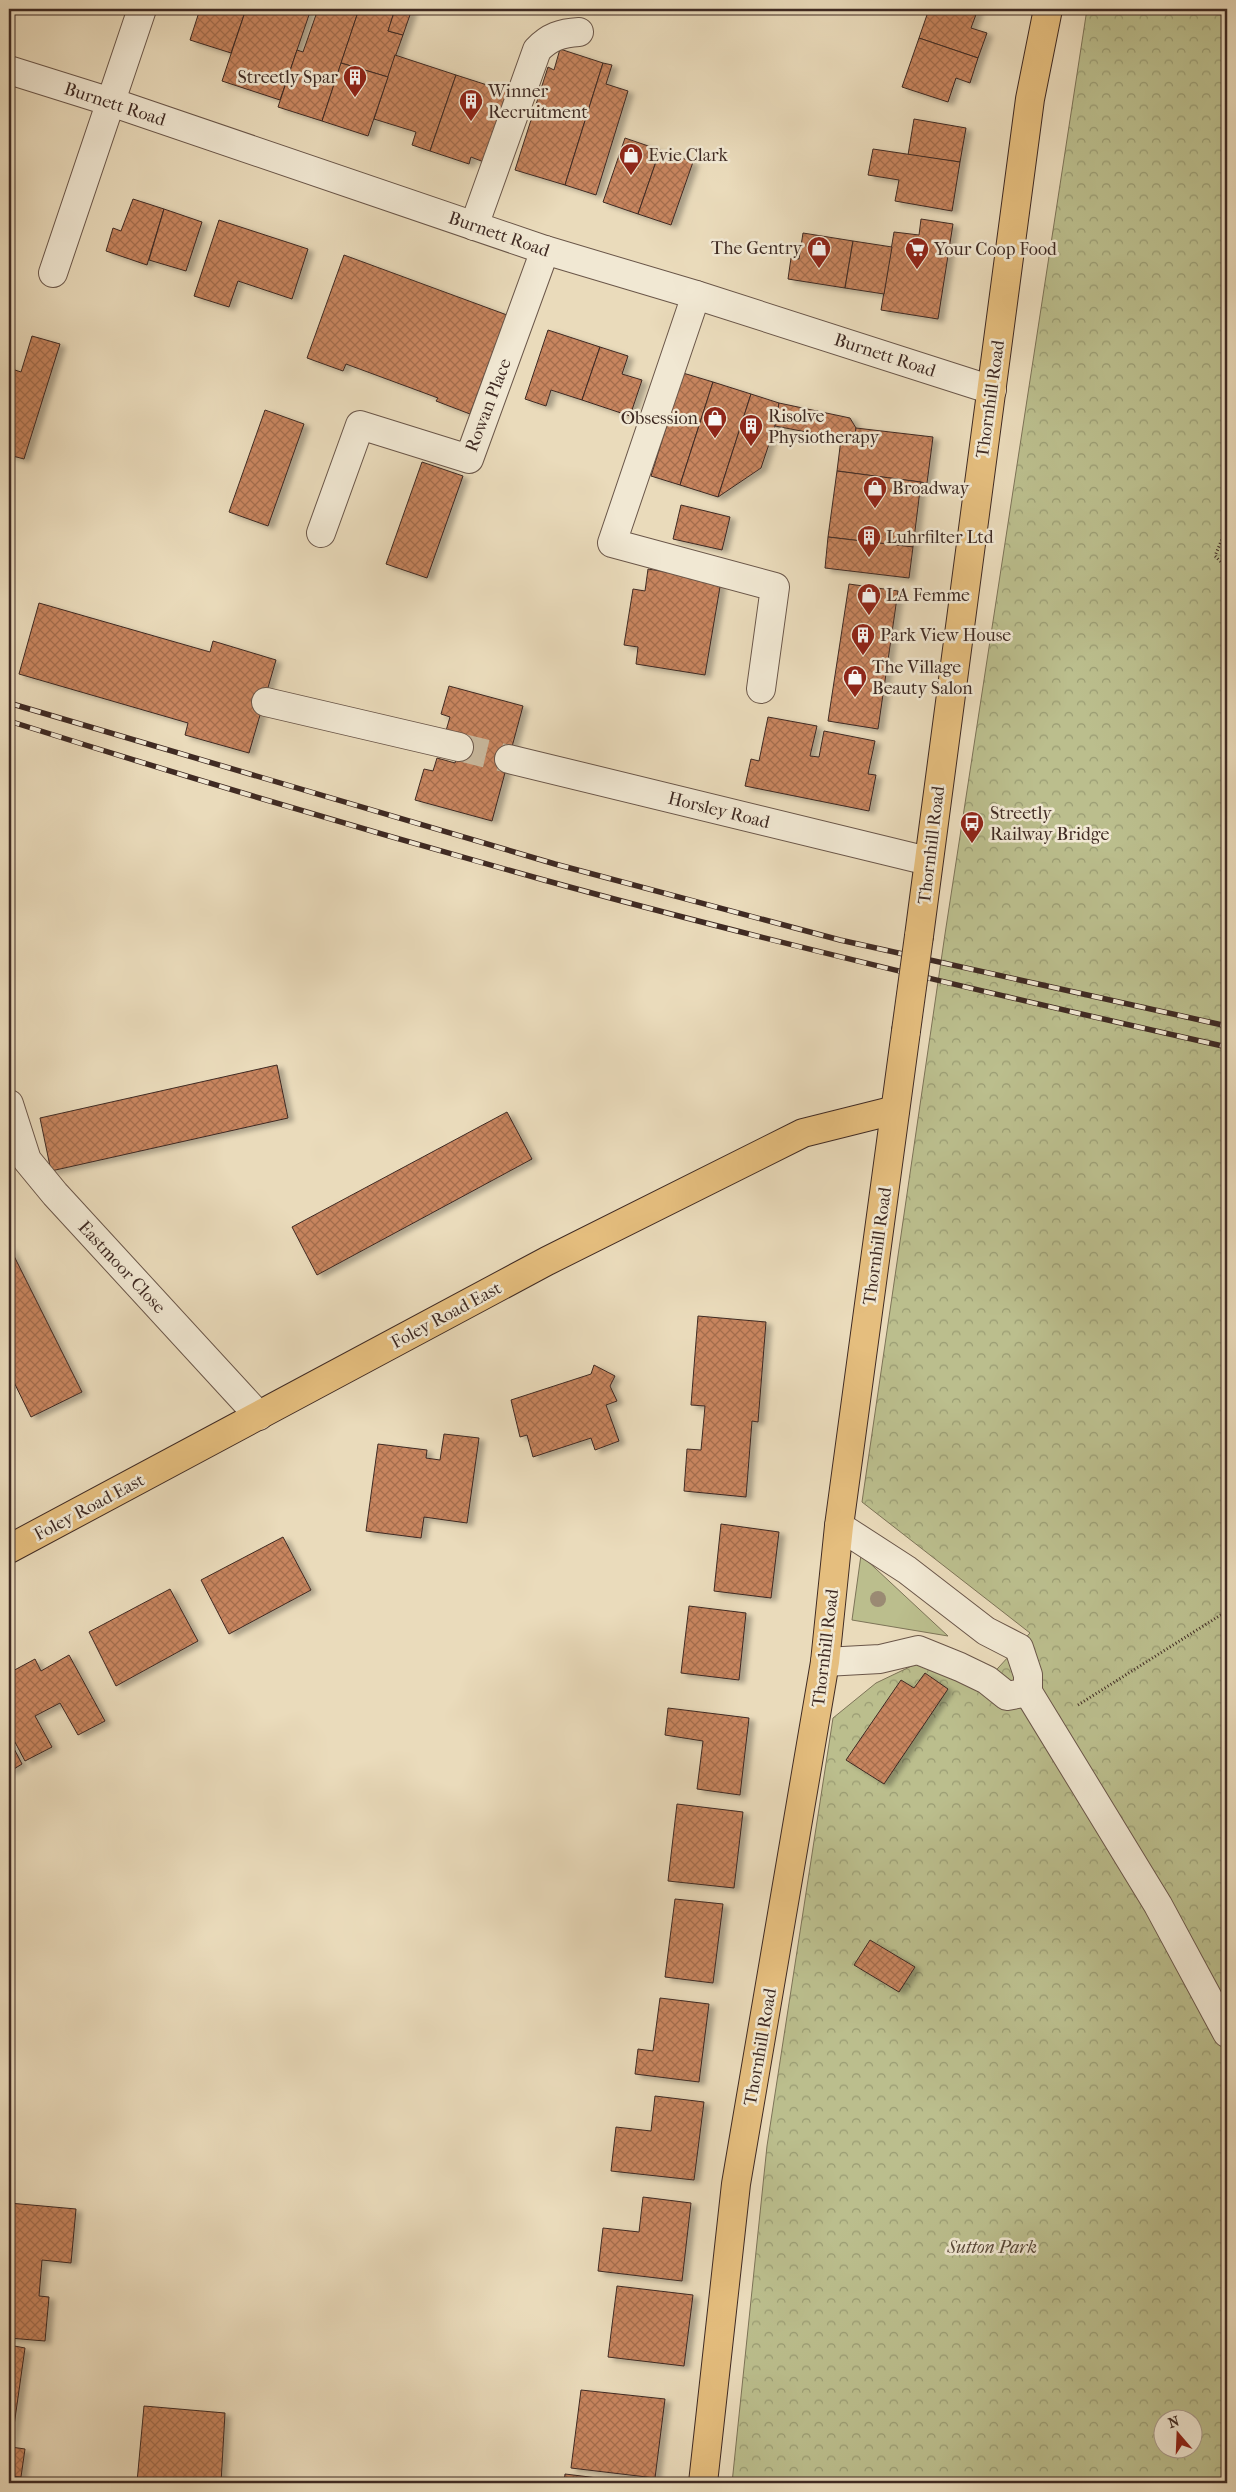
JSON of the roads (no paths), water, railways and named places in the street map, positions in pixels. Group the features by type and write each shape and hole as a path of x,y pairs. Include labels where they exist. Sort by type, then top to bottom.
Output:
{"main road":[{"name":"Thornhill Road","path":"703,2483 736,2184 825,1662 839,1526 1030,99 1048,9"},
{"name":"Foley Road East","path":"9,1549 547,1261 803,1134 895,1110"}],"street":[{"path":"53,273 142,9"},
{"path":"474,226 537,50 545,41 556,36 579,32"},
{"name":"Burnett Road","path":"9,70 111,102 545,250 696,294 992,390"},
{"name":"Rowan Place","path":"321,533 360,425 469,460 545,250"},
{"path":"696,294 612,543 775,587 761,689"},
{"path":"266,702 459,747"},
{"name":"Horsley Road","path":"509,759 928,861"},
{"name":"Eastmoor Close","path":"9,1104 27,1160 55,1194 259,1416"},
{"path":"839,1526 907,1570 986,1631 1018,1648 1028,1675 1028,1692 1158,1905 1227,2033"},
{"path":"960,1667 986,1631"},
{"path":"825,1662 880,1659 918,1650 987,1680 1007,1696 1028,1692"}],"tunnel":[{"path":"459,747 509,759"}],"railway":[{"path":"9,703 555,864 840,940 1227,1026"},
{"path":"9,721 209,783 629,903 884,968 1227,1047"}],"place":[{"name":"Streetly Spar","path":"355,98"},
{"name":"Winner Recruitment","path":"471,122"},
{"name":"Evie Clark","path":"631,176"},
{"name":"The Gentry","path":"819,269"},
{"name":"Your Coop Food","path":"917,270"},
{"name":"Obsession","path":"715,439"},
{"name":"Risolve Physiotherapy","path":"751,447"},
{"name":"Broadway","path":"875,509"},
{"name":"Luhrfilter Ltd","path":"869,558"},
{"name":"LA Femme","path":"869,616"},
{"name":"Park View House","path":"863,656"},
{"name":"The Village Beauty Salon","path":"855,698"},
{"name":"Streetly Railway Bridge","path":"972,844"}],"park label":[{"name":"Sutton Park","path":"992,2247"}]}
